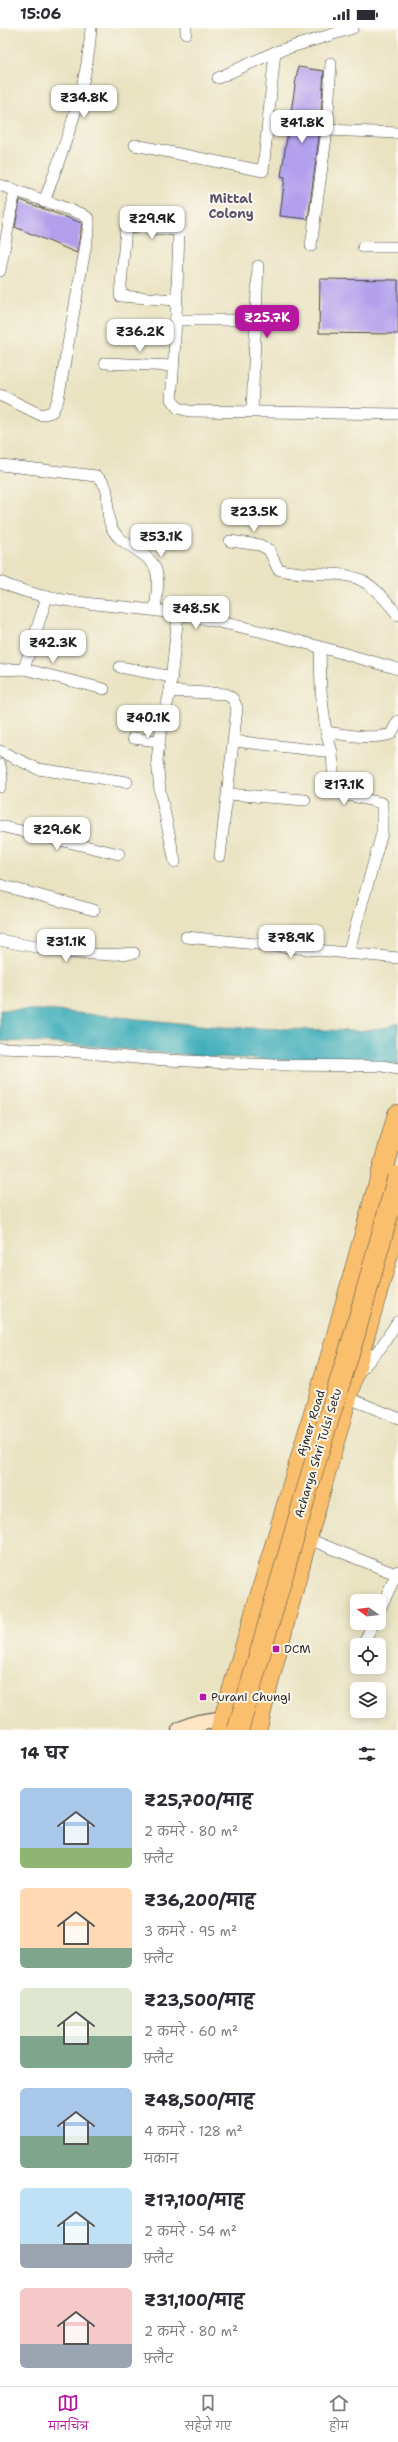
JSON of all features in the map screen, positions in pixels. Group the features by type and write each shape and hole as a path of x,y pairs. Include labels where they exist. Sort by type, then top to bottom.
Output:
{"highway":[{"name":"Ajmer Road","path":"228,1726 398,1115"},
{"name":"Acharya Shri Tulsi Setu","path":"228,1726 354,1336 398,1177"},
{"path":"258,1726 272,1664 306,1538 398,1218"}],"street":[{"path":"44,202 69,132 80,90 91,28"},
{"path":"218,78 275,52 353,28"},
{"path":"135,145 263,171 275,52"},
{"path":"311,246 327,130 331,63"},
{"path":"327,130 398,133"},
{"path":"0,185 44,202 82,214 89,219 90,227 58,400 52,412 41,414 0,394"},
{"path":"0,271 15,191"},
{"path":"176,300 120,296 126,227 179,230 174,366 171,399 178,408 190,411 398,414"},
{"path":"363,247 398,247"},
{"path":"252,411 258,266"},
{"path":"175,320 256,320"},
{"path":"105,363 174,366"},
{"path":"1,465 96,476 104,481 107,491 107,514 116,536 148,559 156,570 155,610"},
{"path":"230,541 260,545 269,550 278,569 292,574 342,576 362,581 382,596 398,615"},
{"path":"0,582 47,597 178,614 320,647 398,669"},
{"path":"24,669 47,597"},
{"path":"176,862 160,791 157,760 159,741 170,691 178,614"},
{"path":"320,647 321,691 326,732 332,752 334,785 343,794 382,803 382,833 348,954"},
{"path":"120,667 172,677"},
{"path":"0,670 24,669 104,689"},
{"path":"170,691 226,694 233,699 237,708 220,856"},
{"path":"326,732 362,737 384,736 391,734 398,721"},
{"path":"133,738 159,741"},
{"path":"234,741 332,752"},
{"path":"0,751 38,769 127,782"},
{"path":"0,765 2,778 0,787"},
{"path":"228,794 305,800"},
{"path":"0,826 119,854"},
{"path":"0,885 94,910"},
{"path":"186,937 398,958"},
{"path":"0,940 68,951 115,955 134,953"},
{"path":"0,1048 59,1050 146,1059 274,1065 384,1066 398,1069"},
{"path":"398,1321 381,1347 349,1389 398,1418"},
{"path":"306,1538 398,1573 386,1597"},
{"path":"180,1730 189,1726 258,1726"}],"water":[{"path":"0,1010 47,1010 220,1027 359,1031 388,1027 398,1022 398,1065 231,1058 87,1046 0,1041"}],"building":[{"path":"298,67 324,71 320,129 308,219 280,216 285,177 281,176"},
{"path":"20,200 82,223 77,253 15,227"},
{"path":"320,279 398,280 398,334 319,333"}],"place":[{"name":"DCM","path":"276,1649"},
{"name":"Purani Chungi","path":"203,1697"}],"district":[{"name":"Mittal Colony","path":"231,206"}]}
